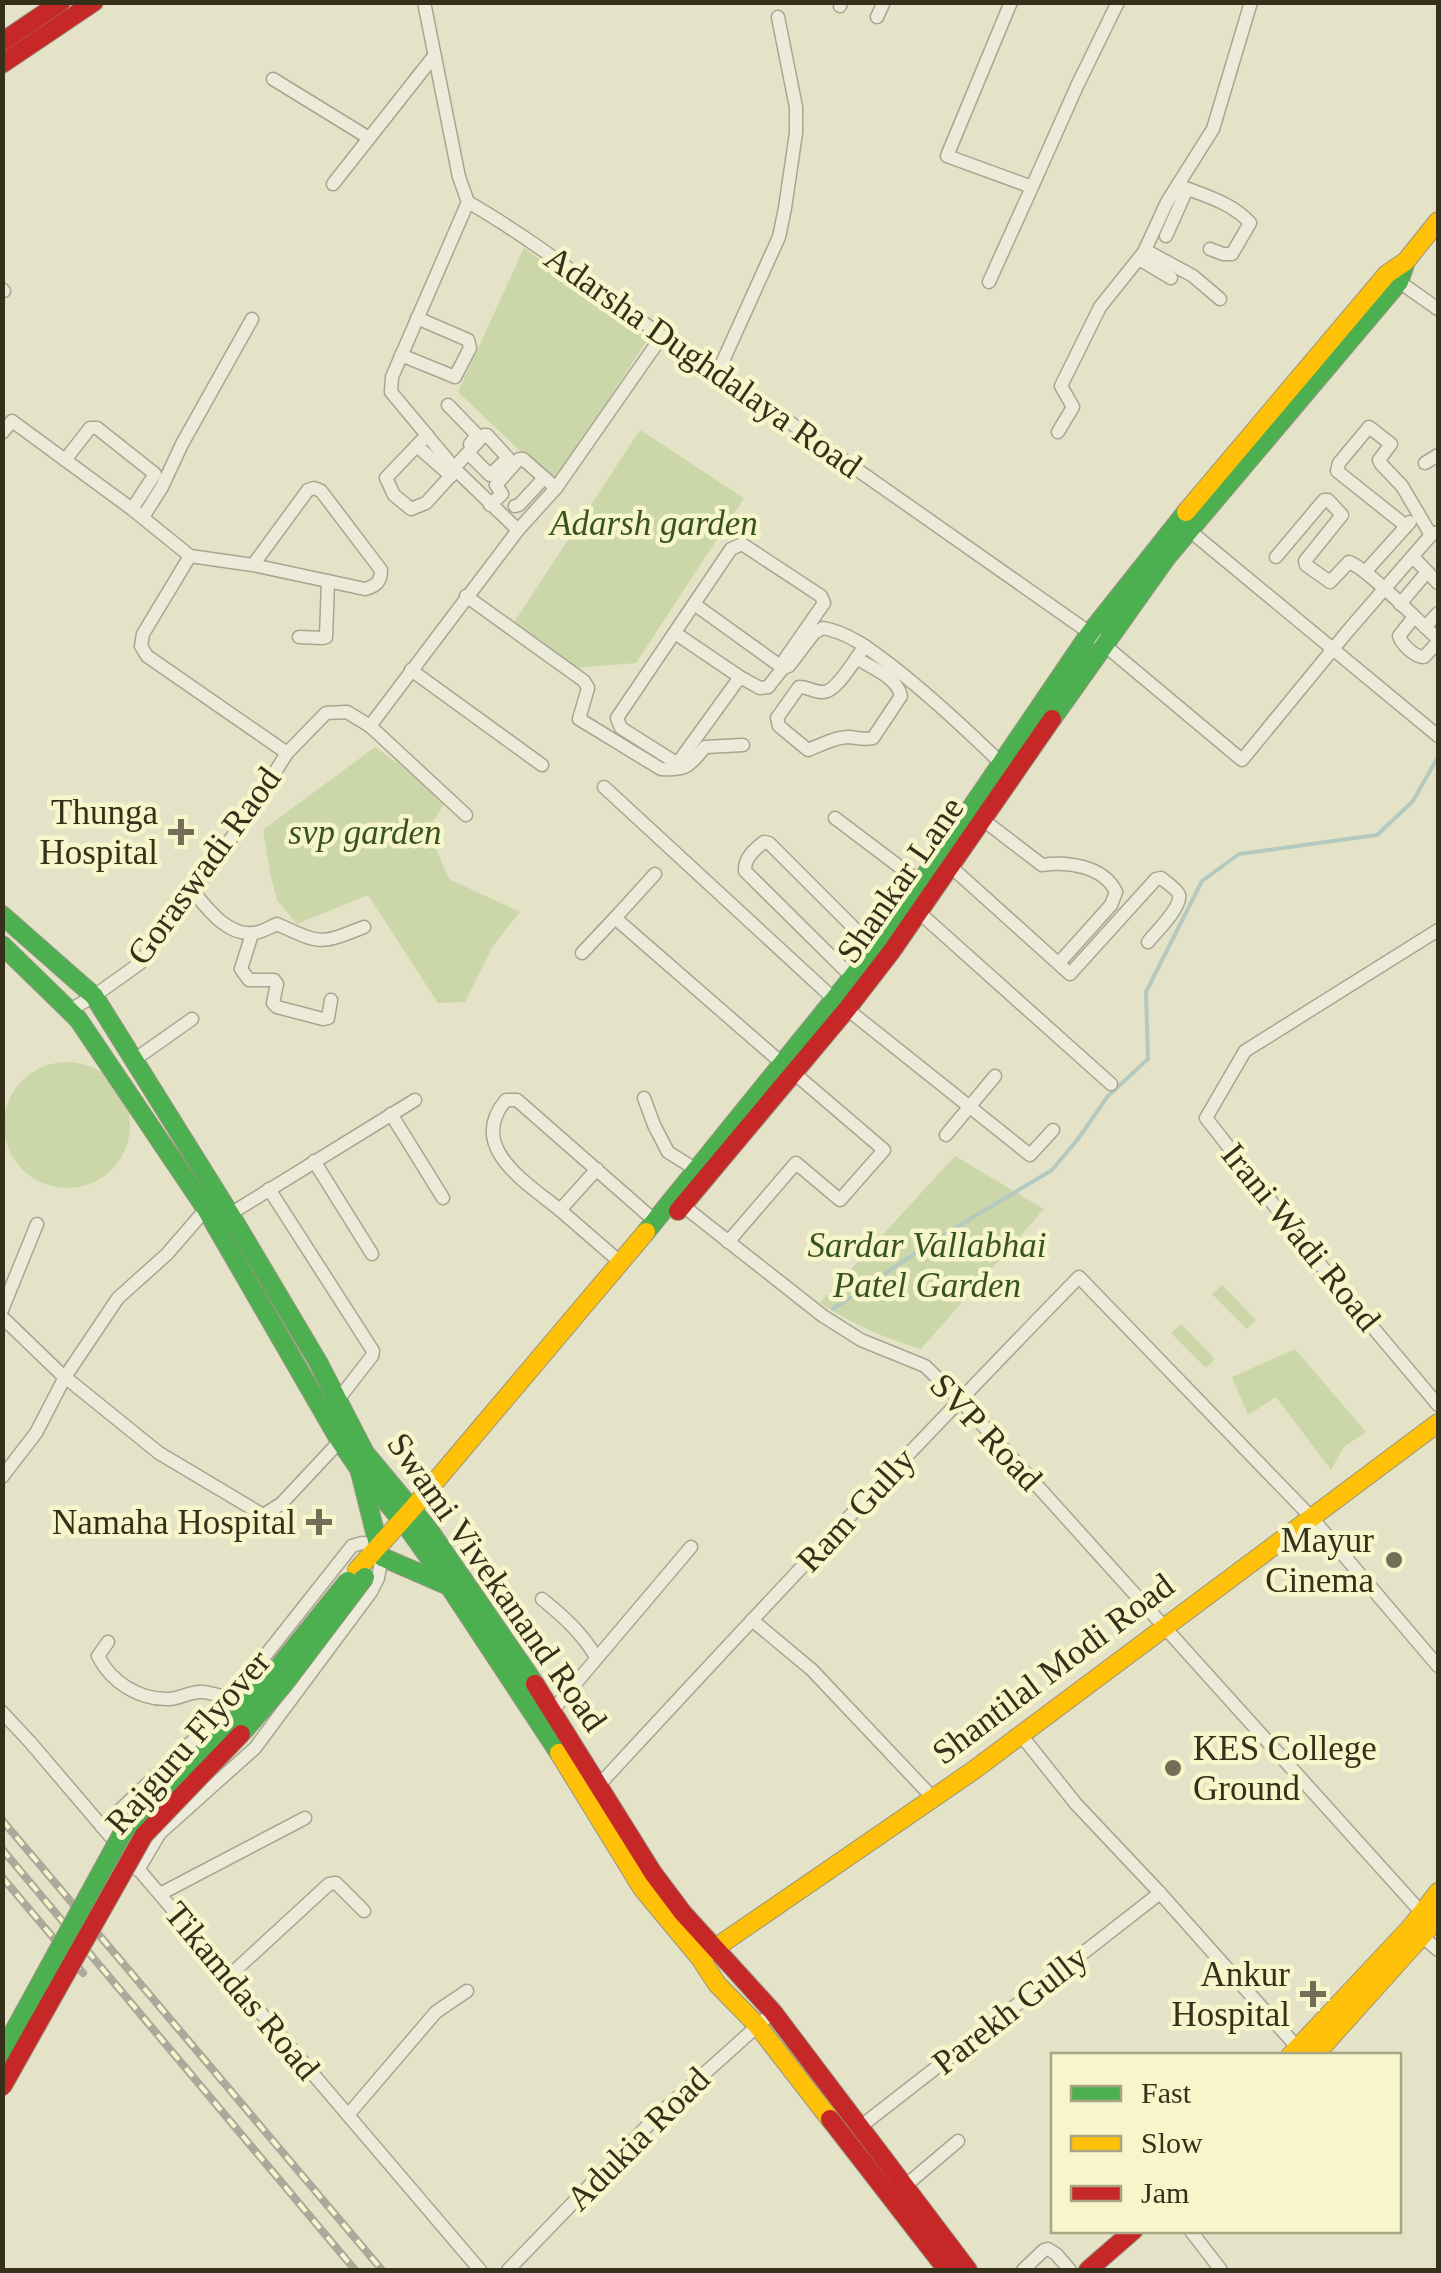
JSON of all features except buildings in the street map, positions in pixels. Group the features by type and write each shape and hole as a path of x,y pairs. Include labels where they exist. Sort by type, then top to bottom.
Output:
{"main road":[{"path":"2,42 61,2"},
{"path":"2,64 94,2"},
{"name":"Shankar Lane","path":"410,1518 841,1005 913,908 920,882 1007,769 1096,639 1183,526 1438,221"},
{"name":"Shankar Lane","path":"841,1005 853,978 875,949 950,866 982,819 1007,769"},
{"name":"Swami Vivekanand Road","path":"2,915 94,996 318,1362 365,1453 552,1710 708,1954 718,1984 757,2025 946,2270"},
{"name":"Swami Vivekanand Road","path":"2,945 70,1010 206,1210 340,1441 359,1469 410,1518 449,1586 544,1728 642,1888 774,2012 968,2270"},
{"name":"Shankar Lane","path":"410,1518 620,1262 677,1202 695,1168 789,1069"},
{"name":"Shantilal Modi Road","path":"708,1954 1021,1735 1438,1424"},
{"path":"359,1469 380,1550 449,1586"},
{"name":"Rajguru Flyover","path":"2,2052 122,1834 147,1805 224,1735 410,1518"},
{"name":"Rajguru Flyover","path":"2,2088 144,1834 257,1716 361,1574"},
{"path":"1302,2053 1423,1923 1438,1892"},
{"path":"1071,2270 1113,2233"},
{"path":"1088,2270 1131,2233"}],"street":[{"path":"424,2 459,176 468,202 392,377 391,392 422,440 518,530"},
{"path":"878,17 884,2"},
{"path":"1011,2 947,156 1032,187"},
{"path":"989,282 1118,2"},
{"path":"1166,236 1182,187 1212,129 1251,2"},
{"path":"718,372 779,237 796,132 796,107 778,17"},
{"path":"333,184 434,56"},
{"path":"273,79 369,138"},
{"path":"1182,187 1239,212 1250,223 1232,254 1210,249"},
{"path":"1058,432 1073,407 1061,386 1067,370 1100,307 1142,254 1167,202 1182,187"},
{"name":"Adarsha Dughdalaya Road","path":"468,202 504,223 1096,639 1242,760 1333,650"},
{"path":"1142,254 1172,278"},
{"path":"1142,254 1193,276 1220,299"},
{"path":"1393,278 1438,309"},
{"path":"138,513 166,480 252,318"},
{"path":"402,355 455,377 470,348 468,340 417,318"},
{"path":"466,814 370,726 466,596 556,488 662,336"},
{"path":"448,406 477,435 453,470"},
{"path":"2,432 12,421 190,556 364,589 375,586 381,578 381,570 321,490 314,488 308,490 253,565"},
{"path":"66,460 90,428 96,428 156,474 138,513"},
{"path":"1333,650 1435,534 1380,460 1391,444 1370,428 1339,463 1338,471 1406,526"},
{"path":"422,440 386,478 394,495 411,509 426,503 453,470 484,436 508,458 493,475 468,454"},
{"path":"1425,463 1438,455"},
{"path":"508,499 496,486 520,458 556,488"},
{"path":"474,489 488,473"},
{"path":"490,505 544,478"},
{"path":"1276,557 1328,500 1342,515 1306,565 1330,582 1349,562 1356,564 1400,604 1414,617 1425,628 1436,638 1437,643 1424,657 1401,642 1399,636 1414,617"},
{"path":"1364,572 1418,513"},
{"path":"1183,526 1437,735"},
{"path":"675,632 740,677 760,688 768,687 824,603 821,596 742,544 731,549 694,604 675,632 617,718 621,728 675,762 740,677"},
{"path":"190,556 143,634 141,646 147,656 287,753"},
{"path":"1413,557 1438,583"},
{"path":"1400,604 1427,572"},
{"path":"299,636 326,636 328,581"},
{"path":"466,596 584,681 588,688 579,719 661,769 688,767 706,747 743,745"},
{"path":"694,604 783,668"},
{"path":"1425,628 1438,613"},
{"path":"821,621 834,630 860,652 893,681 901,696 874,738 830,741 808,750 779,726 777,718 798,688 833,691 860,652"},
{"path":"783,668 789,666 814,633 824,628 834,630"},
{"path":"860,652 934,698 1007,769"},
{"path":"410,670 542,765"},
{"name":"Goraswadi Raod","path":"70,1010 139,964 249,814 287,753 326,713 348,712 370,726"},
{"path":"604,787 841,1005 1030,1155 1053,1130"},
{"path":"835,818 920,882"},
{"path":"982,819 1042,866 1069,863 1113,884 1116,892 1111,905 1059,963"},
{"path":"853,978 744,870 744,863 755,849 769,843 875,949"},
{"path":"950,866 1070,974 1161,878 1180,898 1175,910 1148,942"},
{"path":"582,953 655,874"},
{"path":"192,890 213,915 234,930 252,934 277,924 311,940 328,941 364,928"},
{"path":"913,908 1111,1084"},
{"path":"616,918 884,1150 840,1200 796,1163 728,1242"},
{"name":"Irani Wadi Road","path":"1438,930 1245,1051 1206,1118 1327,1273 1438,1406"},
{"path":"252,934 241,969 249,980 274,980 277,984 273,1003 277,1008 328,1018 331,1000"},
{"path":"134,1060 192,1019"},
{"path":"946,1135 995,1076"},
{"path":"644,1098 668,1152 695,1168"},
{"path":"230,1214 416,1100"},
{"path":"620,1262 519,1176 497,1152 492,1140 495,1116 506,1100 518,1100 656,1220"},
{"path":"391,1114 443,1198"},
{"path":"314,1160 372,1254"},
{"path":"560,1210 597,1168"},
{"path":"270,1189 373,1351 337,1401"},
{"name":"SVP Road","path":"677,1202 823,1316 861,1340 925,1366 960,1400 1423,1923 1438,1950"},
{"path":"2,1477 36,1433 65,1377 118,1298 168,1254 206,1210"},
{"path":"37,1224 4,1306 65,1377 160,1453 264,1515 281,1504 340,1441"},
{"name":"Ram Gully","path":"599,1785 1079,1278 1312,1518"},
{"path":"1312,1518 1438,1666"},
{"path":"102,1827 202,1732 352,1546 380,1550 378,1578 371,1592 255,1748 160,1833 138,1870"},
{"path":"552,1710 691,1547"},
{"path":"542,1599 571,1623 596,1657"},
{"path":"752,1620 812,1670 933,1798"},
{"path":"108,1642 98,1656 125,1688 148,1698 172,1700 200,1692 231,1699"},
{"name":"Tikamdas Road","path":"2,1712 480,2270"},
{"path":"1021,1735 1076,1804 1300,2053"},
{"path":"160,1894 305,1818"},
{"path":"229,1976 329,1884 336,1883 364,1911"},
{"name":"Parekh Gully","path":"860,2127 1160,1893"},
{"path":"348,2115 436,2012 466,1990"},
{"name":"Adukia Road","path":"508,2270 657,2116 774,2012"},
{"path":"905,2186 958,2141"},
{"path":"1192,2233 1221,2270"},
{"path":"1022,2270 1048,2249 1071,2270"}],"green space":[{"path":"524,248 648,339 554,483 458,392"},
{"name":"Adarsh garden","path":"640,430 744,498 636,663 574,668 511,627"},
{"name":"svp garden","path":"375,747 447,799 428,830 449,879 520,912 493,946 465,1002 438,1003 368,895 297,924 277,900 263,830"},
{"path":"67,1062 91,1066 112,1080 126,1101 130,1125 126,1149 112,1170 91,1184 67,1188 43,1184 22,1170 8,1149 4,1125 8,1101 22,1080 43,1066"},
{"name":"Sardar Vallabhai Patel Garden","path":"955,1156 1044,1209 921,1349 869,1330 820,1303"},
{"path":"1222,1285 1256,1320 1247,1329 1212,1294"},
{"path":"1181,1324 1215,1359 1206,1368 1171,1333"},
{"path":"1295,1349 1366,1432 1344,1447 1331,1470 1276,1397 1248,1415 1232,1377"}],"waterway":[{"path":"833,1309 930,1243 1052,1170 1108,1096 1148,1059 1146,992 1202,881 1239,854 1377,835 1413,801 1438,757"}],"railway":[{"path":"2,1820 382,2270"},
{"path":"2,1849 355,2270"},
{"path":"2,1877 83,1973"}],"traffic: fast":[{"path":"1052,719 1167,557 1399,282 1406,261"},
{"path":"646,1232 875,949 1090,633 1186,512"},
{"path":"2,915 94,996 318,1362 365,1453 429,1530 535,1684"},
{"path":"2,945 78,1019 206,1209 340,1441 449,1586 559,1753"},
{"path":"360,1472 378,1544"},
{"path":"382,1557 449,1586"},
{"path":"241,1734 365,1577"},
{"path":"2,2053 122,1834 147,1805 224,1735 348,1581"}],"traffic: slow":[{"path":"1186,512 1387,274 1406,261 1438,221"},
{"path":"357,1570 646,1232"},
{"path":"705,1955 974,1770 1438,1423"},
{"path":"559,1753 642,1888 830,2119"},
{"path":"1293,2053 1411,1927 1438,1892"},
{"path":"1317,2053 1438,1918"}],"traffic: jam":[{"path":"2,42 61,2"},
{"path":"2,64 94,2"},
{"path":"678,1211 891,952 1052,719"},
{"path":"535,1684 653,1873 683,1913 773,2012 968,2270"},
{"path":"2,2087 144,1835 241,1734"},
{"path":"830,2119 947,2270"},
{"path":"1088,2270 1131,2233"}],"place":[{"name":"Thunga Hospital","path":"181,832"},
{"name":"Namaha Hospital","path":"319,1522"},
{"name":"Mayur Cinema","path":"1394,1560"},
{"name":"KES College Ground","path":"1173,1768"},
{"name":"Ankur Hospital","path":"1313,1994"}]}
